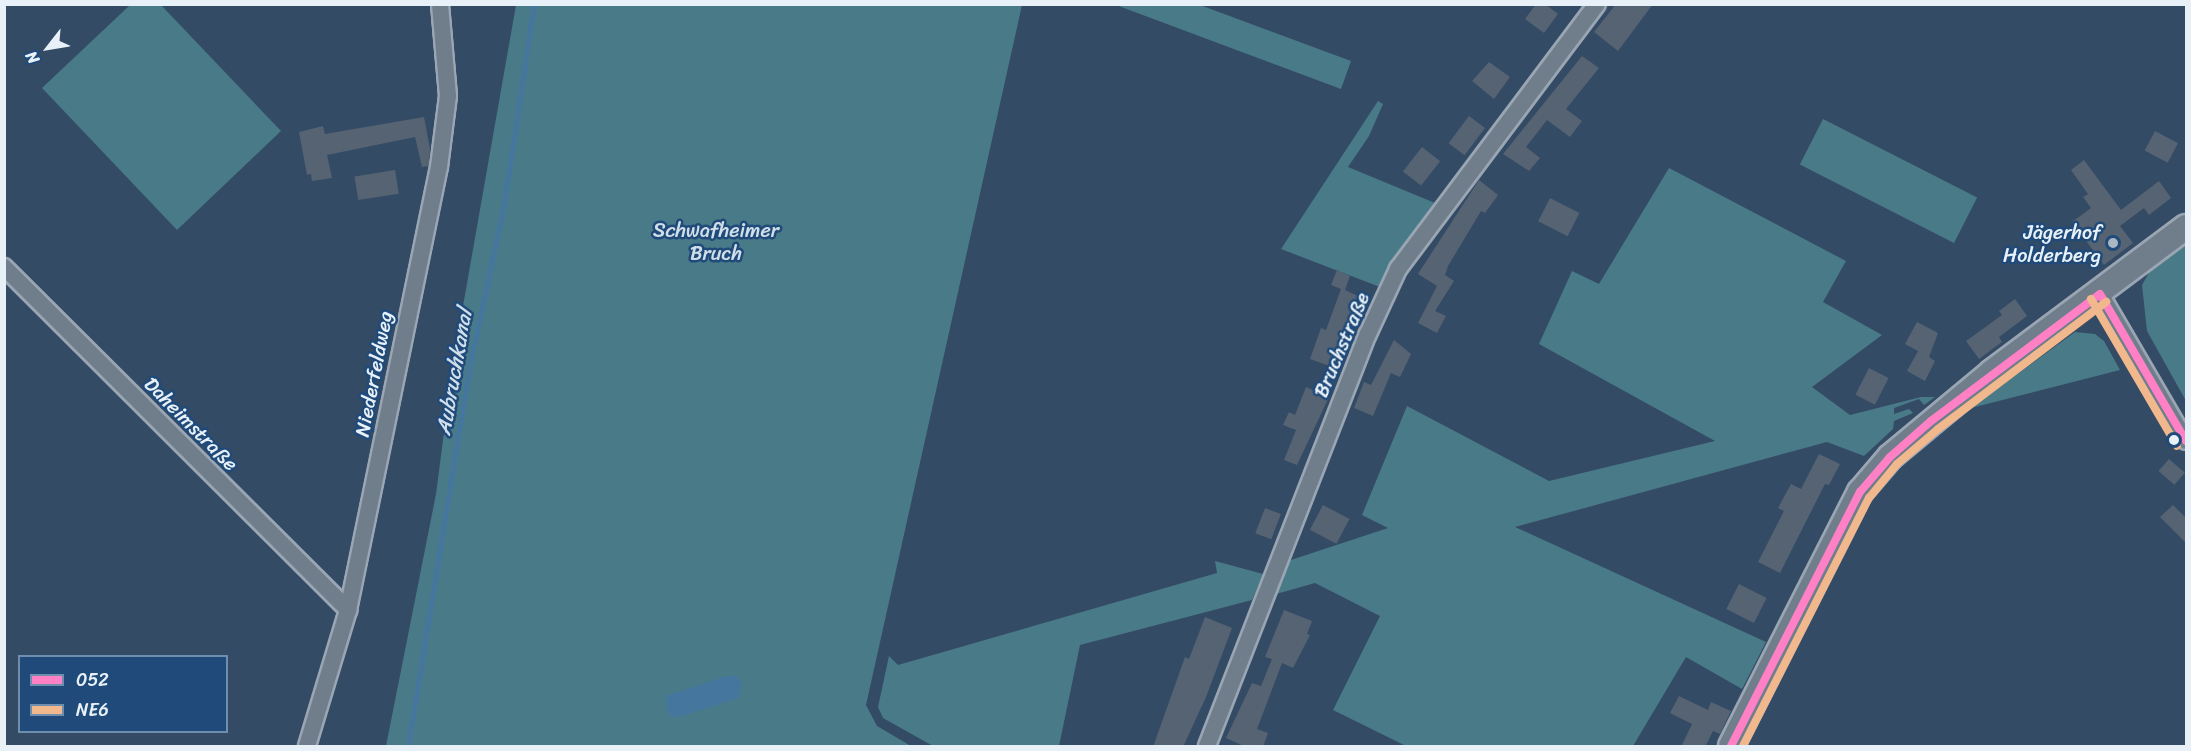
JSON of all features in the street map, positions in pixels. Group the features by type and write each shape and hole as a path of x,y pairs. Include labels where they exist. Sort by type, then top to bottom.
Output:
{"main road":[{"path":"1731,747 1860,492 1890,457 1931,421 2187,227"}],"street":[{"name":"Niederfeldweg","path":"307,747 348,609 439,167 448,96 440,4"},
{"name":"Bruchstraße","path":"1207,747 1364,345 1398,269 1597,4"},
{"name":"Daheimstraße","path":"4,267 348,609"},
{"path":"2100,294 2187,441"}],"green space":[{"path":"130,5 161,5 281,131 177,230 42,88"},
{"name":"Schwafheimer Bruch","path":"516,5 1022,5 866,705 877,726 911,746 386,746 436,494 453,363"},
{"path":"1116,5 1200,5 1351,61 1341,89"},
{"path":"1378,101 1383,104 1369,136 1348,167 1435,203 1380,287 1281,249"},
{"path":"1823,119 1977,198 1954,243 1800,164"},
{"path":"1669,168 1846,261 1823,302 1882,335 1812,387 1850,415 1921,397 1935,397 1924,405 1919,399 1894,408 1894,414 1909,409 1913,413 1894,421 1893,429 1864,456 1827,442 1515,527 1766,642 1742,689 1686,657 1633,746 1406,746 1333,710 1380,616 1315,583 1269,596 1288,561 1388,528 1362,515 1407,406 1549,481 1715,441 1539,344 1572,271 1599,284"},
{"path":"2186,242 2186,401 2147,331 2142,285 2151,269"},
{"path":"2075,332 2095,334 2104,341 2120,370 1971,408"},
{"path":"1215,561 1263,574 1252,600 1080,645 1059,746 933,746 883,718 878,707 889,656 898,665 1217,573"}],"shaded area":[{"path":"727,676 736,676 742,683 739,698 679,717 671,717 667,711 666,696"}],"building":[{"path":"1536,4 1545,4 1558,14 1544,33 1525,19"},
{"path":"1616,4 1653,4 1618,51 1594,32"},
{"path":"1582,56 1599,68 1566,109 1582,121 1570,137 1547,120 1526,147 1540,158 1529,171 1503,154"},
{"path":"1489,62 1510,77 1494,99 1472,81"},
{"path":"1469,116 1485,128 1465,155 1449,143"},
{"path":"424,117 430,149 429,166 422,167 415,137 327,155 332,178 312,181 311,174 307,175 299,132 323,126 325,134"},
{"path":"2155,131 2178,143 2168,163 2145,150"},
{"path":"1422,147 1440,161 1421,186 1403,171"},
{"path":"2084,160 2121,210 2159,181 2171,198 2149,215 2144,208 2120,226 2133,243 2104,265 2072,222 2091,208 2083,197 2088,194 2071,170"},
{"path":"395,170 399,194 358,200 355,176"},
{"path":"1479,180 1498,195 1485,213 1481,211 1448,266 1445,275 1454,281 1435,311 1446,316 1437,333 1418,323 1437,286 1418,274"},
{"path":"1550,198 1579,213 1568,236 1538,221"},
{"path":"1337,270 1350,276 1345,290 1358,296 1332,367 1310,359 1321,328 1326,330 1341,289 1331,285"},
{"path":"2015,299 2027,316 1999,337 2002,342 1979,359 1966,341 2002,315 1999,311"},
{"path":"1917,322 1938,333 1929,357 1935,361 1925,381 1907,371 1918,351 1905,344"},
{"path":"1394,340 1411,354 1400,377 1391,373 1373,416 1354,408 1364,382 1371,385"},
{"path":"1869,368 1889,378 1875,405 1855,395"},
{"path":"1306,387 1329,397 1297,465 1284,460 1296,430 1283,425 1289,412 1295,415"},
{"path":"1819,454 1840,464 1829,485 1825,484 1780,573 1758,562 1784,511 1778,508 1791,484 1801,489"},
{"path":"2169,459 2185,473 2174,485 2159,471"},
{"path":"1323,505 1349,519 1336,544 1310,530"},
{"path":"2173,505 2187,519 2187,544 2160,517"},
{"path":"1265,508 1281,514 1271,539 1255,533"},
{"path":"1739,584 1767,598 1754,623 1726,609"},
{"path":"1284,610 1312,621 1307,634 1310,635 1293,668 1282,663 1257,729 1268,733 1263,747 1246,747 1226,738 1252,683 1261,686 1272,659 1265,657"},
{"path":"1205,617 1232,628 1206,697 1183,747 1153,747 1185,657 1189,659"},
{"path":"1679,696 1708,710 1711,702 1731,711 1720,734 1713,731 1705,747 1681,747 1692,724 1670,713"}],"waterway":[{"name":"Aubruchkanal","path":"408,746 470,365 504,204 534,4"}],"transit line":[{"name":"052","path":"2100,294 2186,441"},
{"name":"052","path":"1731,746 1860,492 1890,457 1931,421 2100,294"},
{"name":"NE6","path":"2091,299 2177,446"},
{"name":"NE6","path":"1743,746 1869,498 1897,464 1938,429 2106,302"}],"place":[{"name":"Jägerhof Holderberg","path":"2113,243"}]}
